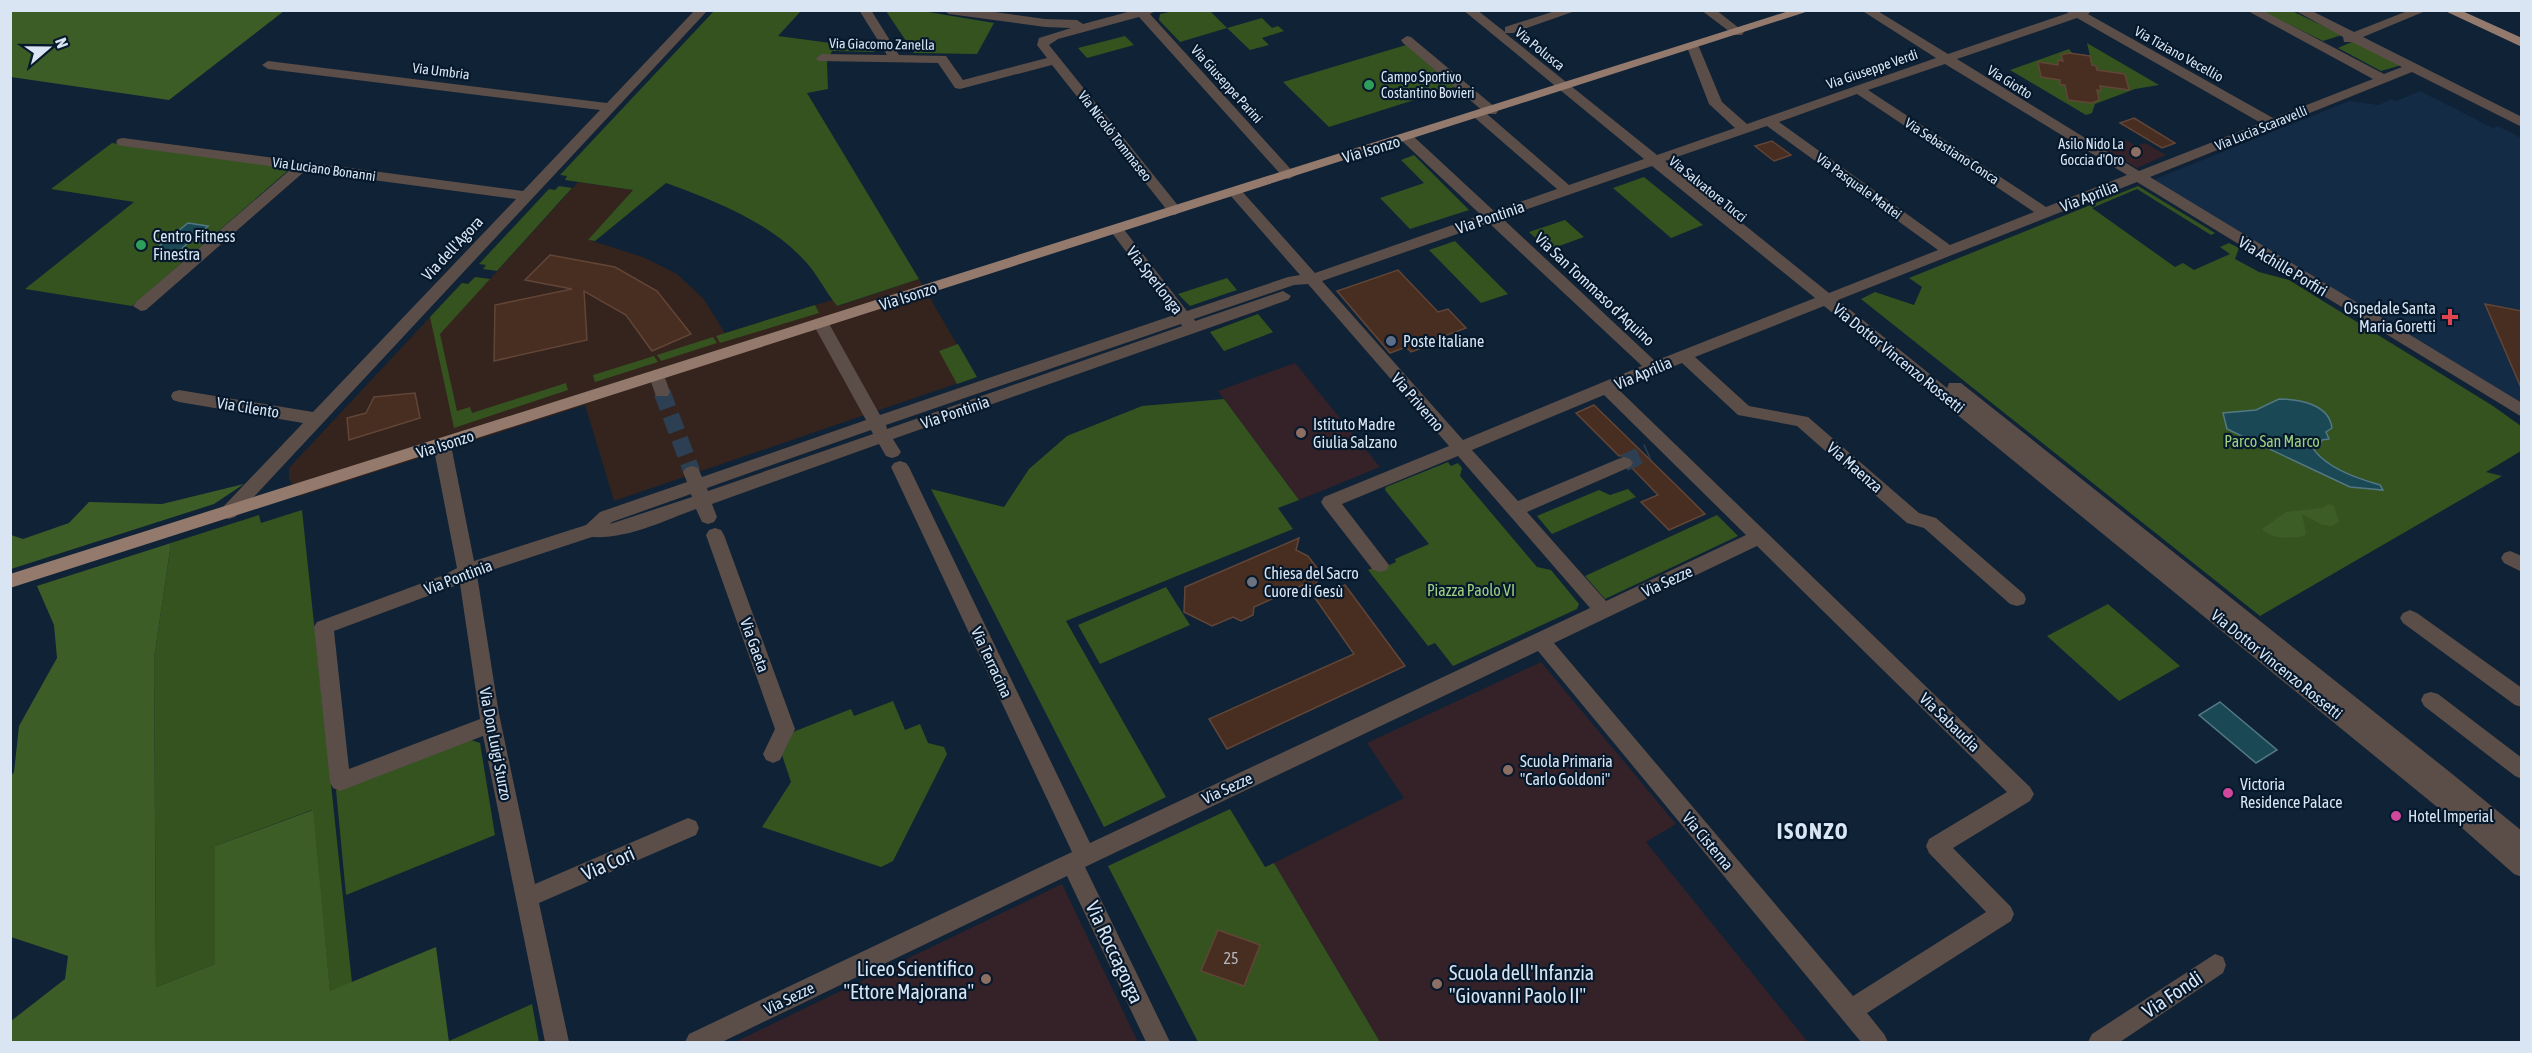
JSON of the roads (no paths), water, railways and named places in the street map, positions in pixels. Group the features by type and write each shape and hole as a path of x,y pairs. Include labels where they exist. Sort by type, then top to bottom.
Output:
{"main road":[{"name":"Via Isonzo","path":"10,582 442,445 659,384 821,324 1806,10"},
{"path":"2449,10 2522,43"}],"street":[{"name":"Via dell'Agora","path":"229,512 702,10"},
{"path":"865,10 895,58"},
{"path":"949,10 1054,23 1097,24"},
{"name":"Via Polusca","path":"1469,10 1571,86"},
{"name":"Via Polusca","path":"1485,10 1571,86"},
{"path":"1509,30 1572,10"},
{"path":"1707,10 1738,32"},
{"name":"Via Giotto","path":"1867,10 2138,177"},
{"path":"2252,10 2384,79"},
{"path":"2300,10 2522,123"},
{"path":"2325,48 2422,10"},
{"path":"1043,42 1054,36 1147,11"},
{"name":"Via Giuseppe Parini","path":"1147,11 1289,175"},
{"name":"Via Giuseppe Verdi","path":"1661,159 2079,12"},
{"name":"Via Tiziano Vecellio","path":"2079,12 2272,123"},
{"path":"1043,42 1054,23"},
{"path":"1407,40 1567,190"},
{"name":"Via Nicolò Tommaseo","path":"1043,42 1043,45 1175,211"},
{"path":"1693,47 1714,101 1724,113 1745,129"},
{"name":"Via Giacomo Zanella","path":"822,58 942,60 960,85 1055,60"},
{"name":"Via Umbria","path":"268,65 609,107"},
{"name":"Via Lucia Scaravelli","path":"2138,177 2415,67"},
{"name":"Via Salvatore Tucci","path":"1571,86 1833,297"},
{"name":"Via Sebastiano Conca","path":"1859,90 2045,213"},
{"name":"Via Pasquale Mattei","path":"1769,121 1949,251"},
{"name":"Via San Tommaso d'Aquino","path":"1407,138 1653,368"},
{"name":"Via Luciano Bonanni","path":"123,142 526,196"},
{"name":"Via Pontinia","path":"491,724 340,782 324,627 451,580 467,571 592,530 607,531 623,528 703,502 880,429 1188,323 1301,289 1313,279 1661,159"},
{"path":"141,306 302,166"},
{"name":"Via Aprilia","path":"1460,449 1653,368 2138,177"},
{"name":"Via Achille Porfiri","path":"2138,177 2522,411"},
{"name":"Via Priverno","path":"1235,192 1604,611"},
{"name":"Via Sperlonga","path":"1117,230 1188,323"},
{"name":"Via Dottor Vincenzo Rossetti","path":"1833,297 2444,779 2517,840"},
{"name":"Via Dottor Vincenzo Rossetti","path":"1833,297 2445,800 2522,867"},
{"name":"Via Terracina","path":"821,324 896,460 1079,859"},
{"name":"Via Maenza","path":"1684,356 1744,411 1802,421 1912,518 1930,523 2017,598"},
{"name":"Via Sabaudia","path":"1607,388 1657,448 1760,537 2023,794 1937,846 2003,914 1850,1011"},
{"name":"Via Cilento","path":"179,396 317,419"},
{"name":"Via Don Luigi Sturzo","path":"442,445 467,571 491,724 557,1042"},
{"path":"1380,565 1330,502 1460,449"},
{"path":"1515,510 1624,463"},
{"name":"Via Gaeta","path":"703,502 785,729 773,754"},
{"name":"Via Sezze","path":"697,1042 1760,537"},
{"path":"2410,618 2522,699"},
{"name":"Via Cisterna","path":"1540,640 1876,1042"},
{"path":"2431,700 2522,770"},
{"name":"Via Cori","path":"527,898 688,828"},
{"name":"Via Roccagorga","path":"1079,859 1158,1042"},
{"name":"Via Fondi","path":"2100,1042 2215,965"}],"tunnel":[{"path":"662,392 692,472"},
{"path":"1624,463 1648,452"}],"place":[{"name":"Campo Sportivo Costantino Bovieri","path":"1369,85"},
{"name":"Asilo Nido La Goccia d'Oro","path":"2136,152"},
{"name":"Centro Fitness Finestra","path":"141,245"},
{"name":"Ospedale Santa Maria Goretti","path":"2450,317"},
{"name":"Poste Italiane","path":"1391,341"},
{"name":"Istituto Madre Giulia Salzano","path":"1301,433"},
{"name":"Chiesa del Sacro Cuore di Gesù","path":"1252,582"},
{"name":"Scuola Primaria \"Carlo Goldoni\"","path":"1508,770"},
{"name":"Victoria Residence Palace","path":"2228,793"},
{"name":"Hotel Imperial","path":"2396,816"},
{"name":"Liceo Scientifico \"Ettore Majorana\"","path":"986,979"},
{"name":"Scuola dell'Infanzia \"Giovanni Paolo II\"","path":"1437,984"}],"district":[{"name":"ISONZO","path":"1813,831"}],"park label":[{"name":"Parco San Marco","path":"2272,441"},
{"name":"Piazza Paolo VI","path":"1471,590"}]}
